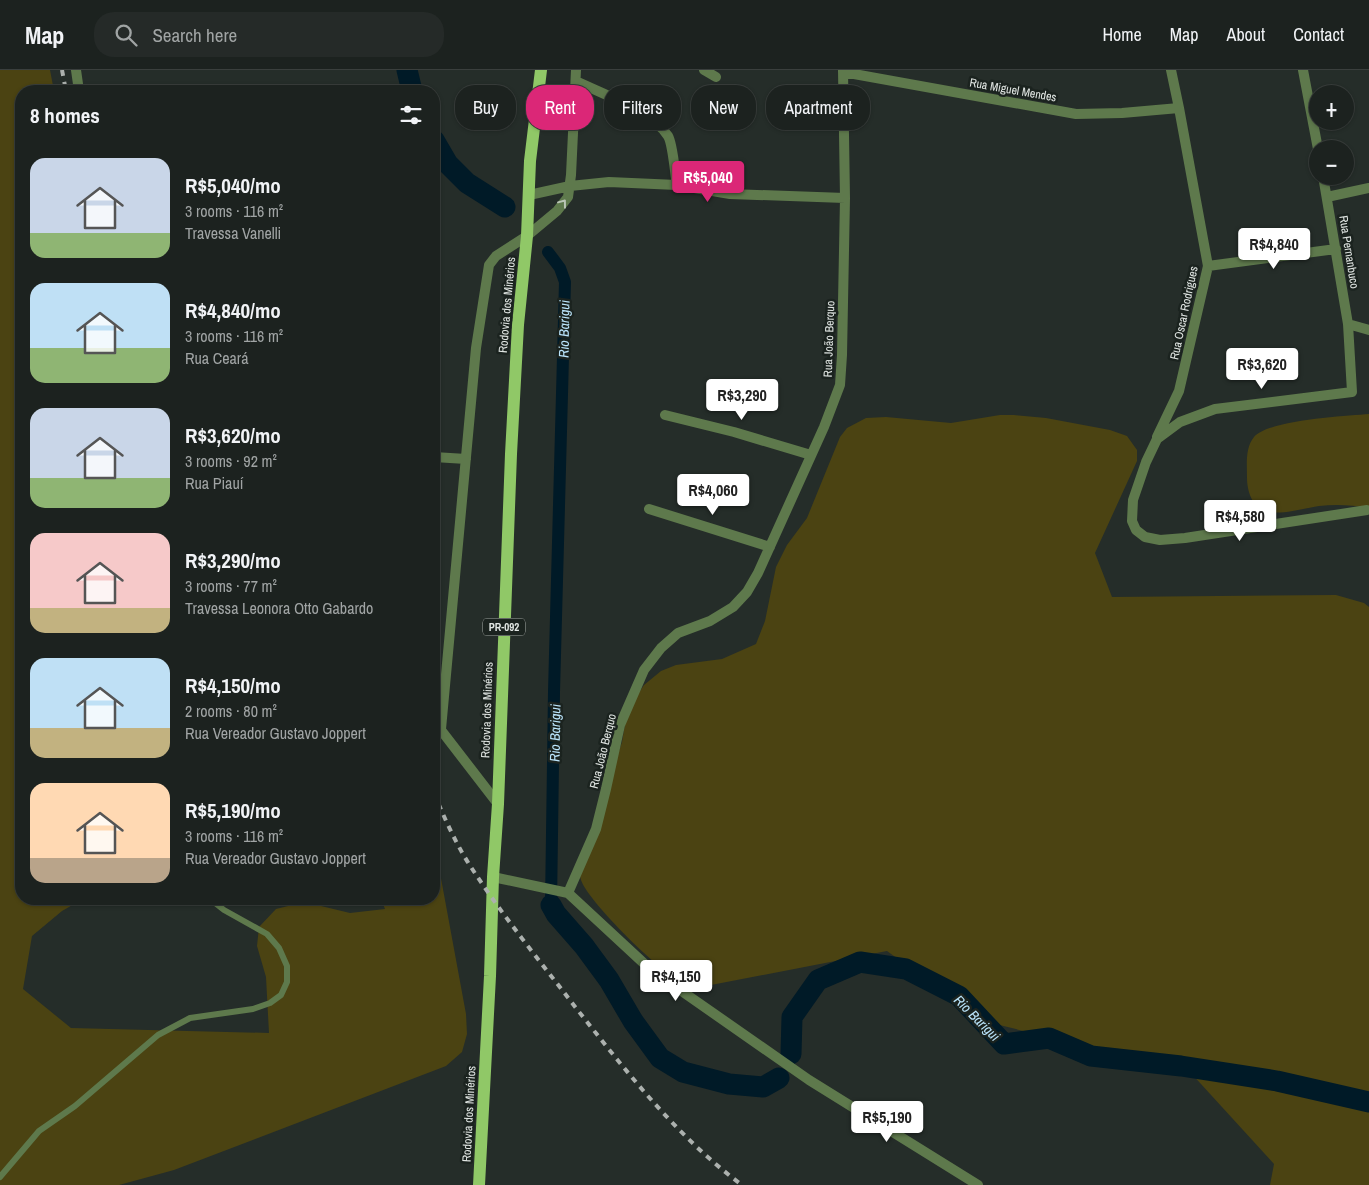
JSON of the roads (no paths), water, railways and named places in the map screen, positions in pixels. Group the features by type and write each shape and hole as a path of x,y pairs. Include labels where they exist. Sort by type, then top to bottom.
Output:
{"main road":[{"name":"Rodovia dos Minérios","path":"479,1185 498,804 511,454 518,325 527,236 530,161 541,70"}],"street":[{"path":"76,70 79,85"},
{"path":"498,804 441,729 476,348 489,265 496,256 527,236 557,211 568,197 576,70"},
{"path":"704,70 716,77"},
{"name":"Rua Oscar Rodrigues","path":"1171,70 1208,266 1180,391 1146,462 1133,500 1132,521 1136,530 1145,537 1160,540 1185,538 1367,510"},
{"path":"1303,70 1316,140"},
{"name":"Rua Miguel Mendes","path":"843,71 1076,114 1122,113 1179,108"},
{"name":"Rua João Berquo","path":"568,893 596,828 620,725 644,670 661,648 678,633 710,621 733,607 751,586 833,406 840,385 842,355 845,198 843,71"},
{"path":"576,82 641,112 658,125 669,137 677,185"},
{"path":"529,195 570,186 609,182 677,185 730,194 845,198"},
{"name":"Rua Pernanbuco","path":"1157,439 1180,422 1215,409 1352,392 1348,324 1325,185"},
{"path":"1327,197 1369,188"},
{"path":"1208,266 1336,249"},
{"path":"1348,324 1369,330"},
{"path":"665,415 734,432 811,455"},
{"path":"440,457 466,459"},
{"path":"649,509 770,546"},
{"path":"493,877 568,893 658,975 809,1080 978,1185"}],"lane":[{"path":"0,1176 39,1131 75,1106 158,1035 190,1018 253,1009 270,1003 281,995 288,982 287,966 280,948 267,934 218,905"}],"waterway":[{"name":"Rio Barigui","path":"407,70 411,85"},
{"name":"Rio Barigui","path":"440,150 448,164 467,183 505,207"},
{"name":"Rio Barigui","path":"548,252 560,268 565,282 554,692 551,905"},
{"name":"Rio Barigui","path":"551,905 556,914 584,946 609,980 633,1021 660,1058 683,1072 729,1084 763,1087 779,1078"},
{"name":"Rio Barigui","path":"791,1054 792,1017 818,980 860,962 906,969 959,996 1004,1044 1049,1038 1091,1056 1181,1066 1277,1081 1369,1102"}],"railway":[{"path":"62,70 65,85"},
{"path":"440,806 459,847 481,883 576,1008 633,1079 674,1125 718,1166 742,1185"}]}
